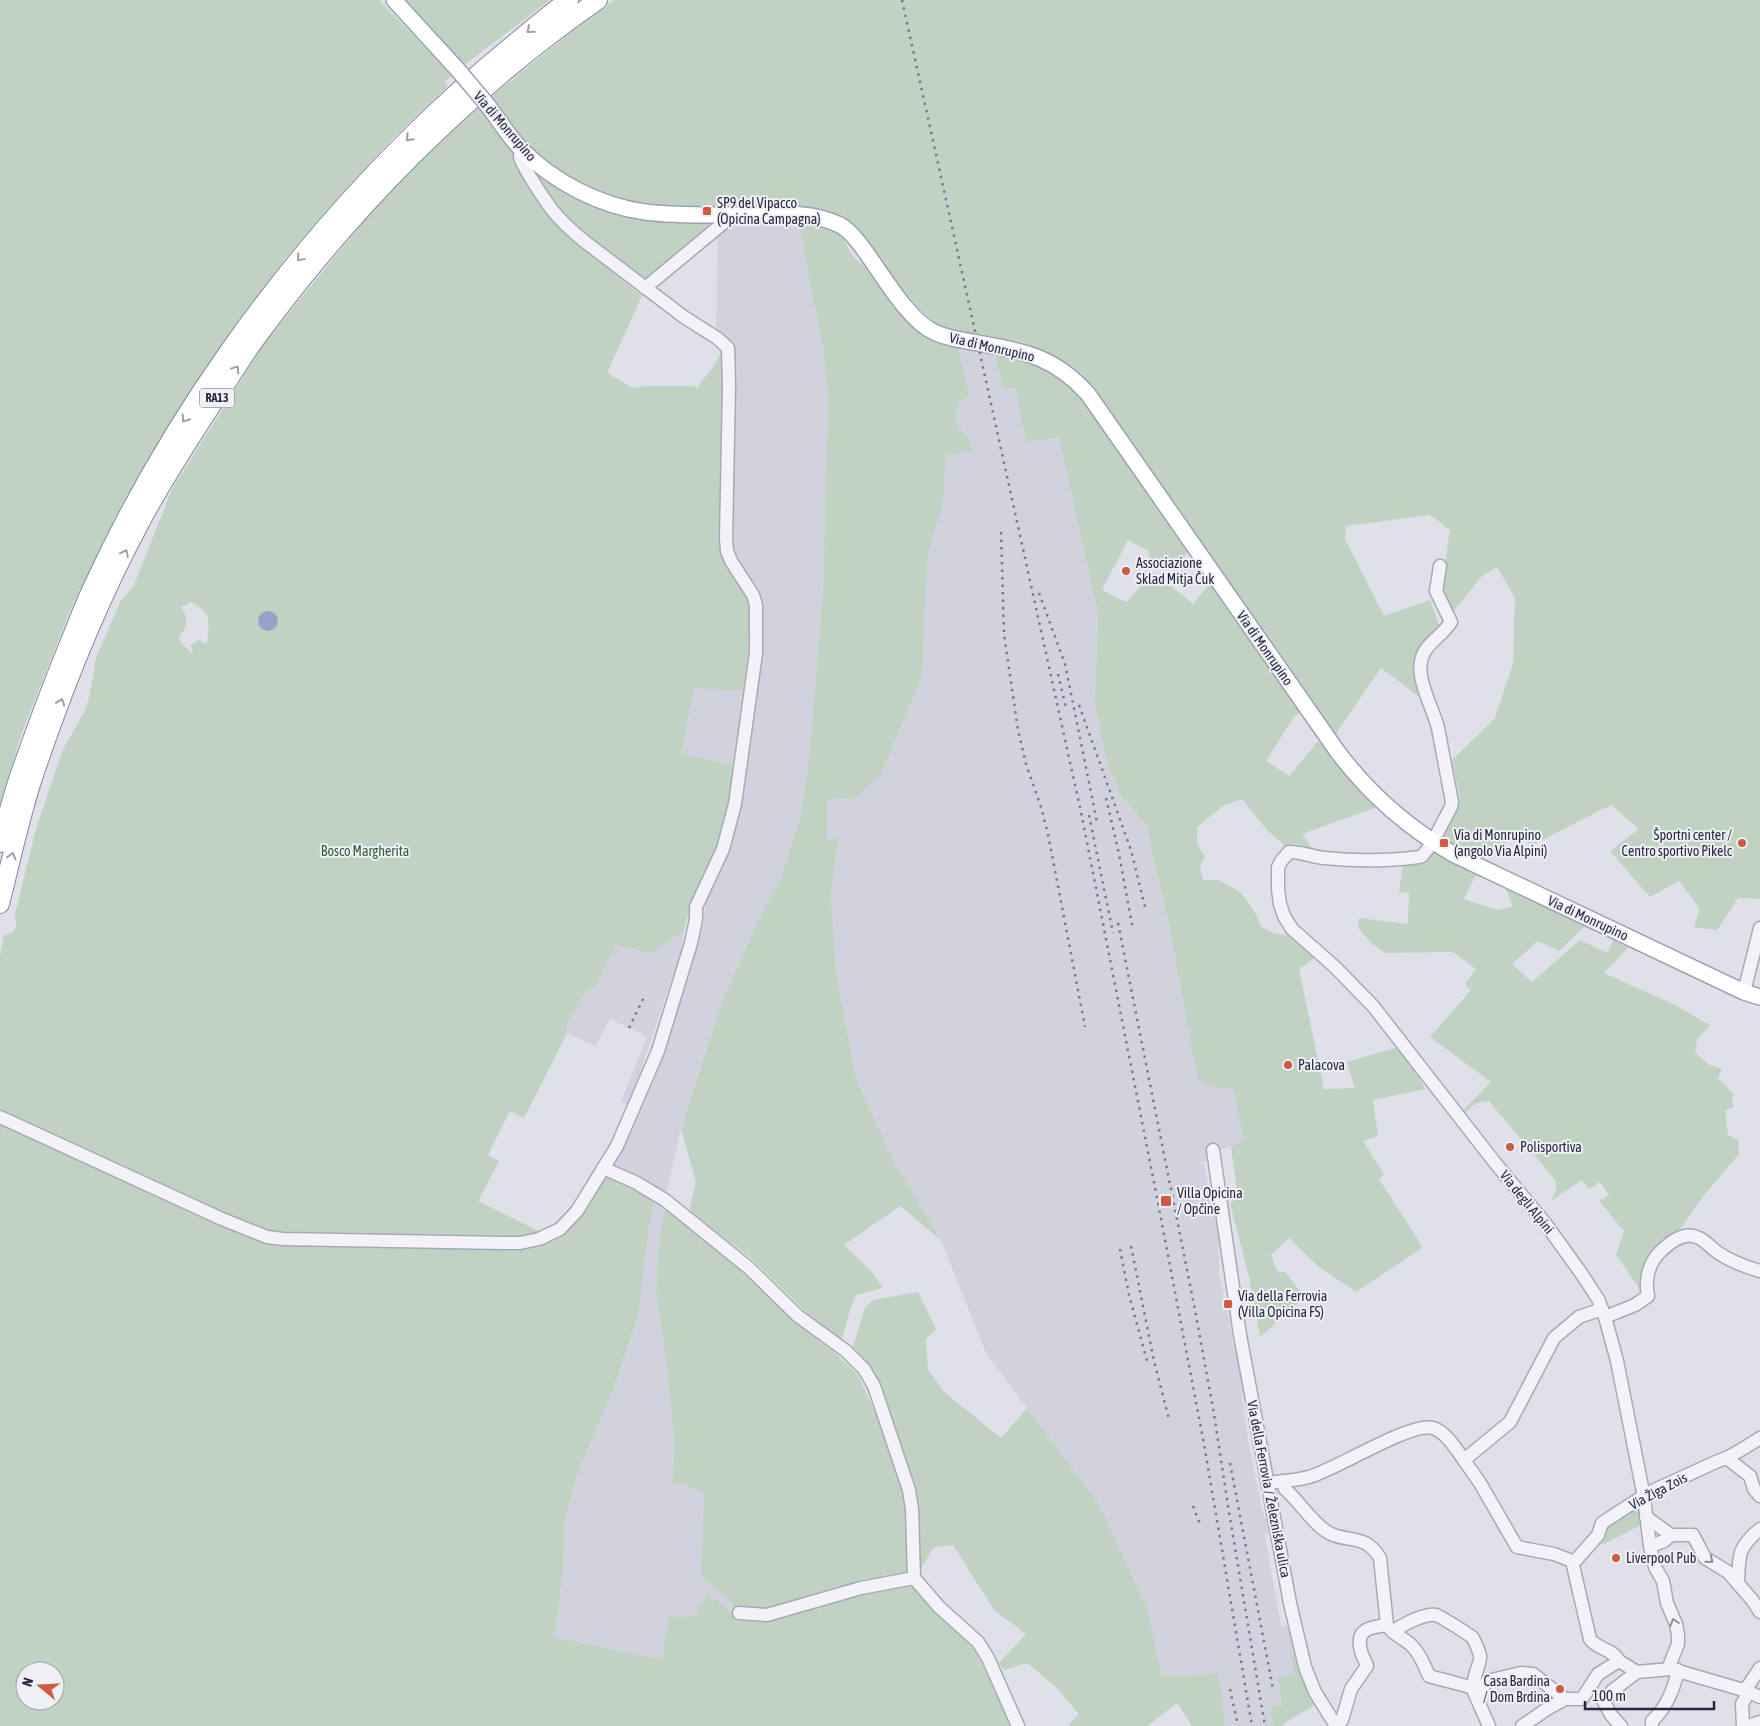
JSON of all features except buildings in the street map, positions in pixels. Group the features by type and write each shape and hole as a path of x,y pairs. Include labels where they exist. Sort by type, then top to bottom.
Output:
{"highway":[{"name":"RA13","path":"0,843 21,770 93,584 165,449 240,334 328,224 378,169 432,115 478,74 569,0"},
{"name":"RA13","path":"0,904 34,776 72,674 106,592 140,523 195,430 255,340 293,291 392,177 465,105 568,21 598,0"}],"main road":[{"name":"Via di Monrupino","path":"394,0 458,70 521,149 542,167 571,186 592,197 623,208 647,212 733,215 797,214 817,217 841,225 870,256 887,285 921,323 933,332 950,338 1009,348 1033,355 1051,363 1072,377 1095,403 1352,771 1378,799 1433,842 1477,866 1744,992 1760,997"}],"street":[{"path":"0,1117 213,1215 267,1237 275,1238 529,1242 554,1234 567,1224 582,1205 621,1138 658,1051 691,943 696,920 696,907 723,850 735,804 756,652 756,605 749,587 731,561 727,551 728,348 718,338 684,317 584,242 552,209 522,161 521,149"},
{"path":"645,288 733,215"},
{"path":"1433,842 1448,816 1452,802 1436,717 1427,702 1420,672 1426,649 1444,633 1451,622 1436,591 1440,566"},
{"name":"Via degli Alpini","path":"1433,842 1422,856 1402,859 1324,858 1302,855 1294,851 1289,852 1278,867 1280,904 1284,916 1292,929 1335,967 1373,1006 1496,1164 1545,1223 1581,1273 1603,1313 1617,1361 1644,1497 1650,1546 1655,1567 1663,1581 1678,1635 1678,1644 1670,1664 1674,1669 1676,1681 1660,1714 1652,1721 1652,1726"},
{"path":"1744,992 1760,928"},
{"name":"Via della Ferrovia / Železniška ulica","path":"1213,1150 1240,1336 1300,1650 1315,1692 1336,1726"},
{"path":"603,1168 636,1182 665,1200 749,1268 798,1316 846,1351 864,1369 874,1386 909,1490 912,1509 914,1578 939,1607 978,1642 988,1658 1018,1726"},
{"path":"1464,1460 1510,1422 1554,1338 1579,1317 1635,1305 1648,1296 1646,1288 1647,1277 1653,1261 1665,1247 1680,1237 1693,1236 1700,1238 1717,1252 1760,1271"},
{"path":"1268,1482 1308,1477 1327,1470 1384,1442 1427,1426 1439,1430 1480,1483 1517,1547 1554,1554 1572,1561 1590,1639 1592,1642 1611,1651 1619,1661 1637,1672"},
{"name":"Via Žiga Zois","path":"1572,1561 1576,1560 1598,1534 1602,1523 1644,1497 1718,1461 1728,1459 1734,1453 1760,1438"},
{"path":"1728,1459 1750,1476 1754,1489 1760,1496"},
{"path":"1283,1481 1285,1489 1323,1529 1332,1534 1358,1540 1376,1552 1380,1558 1390,1628 1416,1650 1429,1676 1480,1692 1487,1681 1526,1673 1537,1677 1565,1699"},
{"path":"1646,1516 1671,1536"},
{"path":"1738,1584 1739,1559 1743,1545 1760,1529"},
{"path":"1650,1546 1664,1541 1671,1536 1693,1535 1705,1558 1728,1572 1760,1612"},
{"path":"739,1613 767,1615 861,1588 914,1578"},
{"path":"1336,1726 1342,1720 1351,1689 1367,1666 1360,1650 1361,1636 1368,1628 1399,1627 1417,1619 1436,1615 1472,1638 1479,1652 1480,1660 1475,1671 1474,1690 1489,1726"},
{"path":"1582,1699 1598,1674 1619,1661"},
{"path":"1743,1726 1742,1704 1750,1682 1760,1668"},
{"path":"1604,1702 1616,1687 1637,1672 1674,1669 1747,1691 1760,1697"},
{"path":"1522,1726 1547,1708 1565,1699 1604,1702"},
{"path":"1604,1702 1620,1726"},
{"path":"1749,1726 1760,1722"}],"shaded area":[{"path":"799,221 823,347 828,399 823,592 809,761 800,819 782,875 756,926 721,1005 681,1128 666,1195 612,1167 647,1089 704,921 706,896 725,853 761,608 754,583 734,555 730,536 734,355 732,344 716,328 718,233 731,222"},
{"path":"957,345 995,355 1003,389 1015,387 1026,442 1059,436 1098,613 1096,658 1121,796 1146,824 1171,934 1188,1029 1191,1028 1192,1034 1189,1035 1198,1079 1214,1087 1233,1087 1244,1140 1231,1147 1209,1151 1211,1160 1200,1163 1201,1165 1204,1164 1219,1240 1219,1273 1234,1351 1237,1351 1244,1386 1242,1395 1249,1446 1264,1518 1269,1517 1272,1533 1265,1535 1281,1626 1291,1625 1297,1654 1290,1655 1295,1674 1283,1705 1270,1708 1273,1726 1225,1726 1218,1674 1162,1676 1147,1608 1098,1503 986,1353 941,1240 892,1158 856,1079 836,972 831,895 838,838 827,839 827,798 848,798 881,774 922,676 927,558 943,503 946,455 971,450 969,439 955,422 959,402"},
{"path":"694,687 744,691 734,765 681,754"},
{"path":"684,931 680,954 629,1105 621,1102 647,1037 610,1019 595,1046 567,1033 566,1028 587,989 595,987 616,945 651,953"},
{"path":"654,1201 665,1207 660,1234 656,1292 666,1358 675,1445 672,1481 689,1486 704,1494 701,1574 735,1607 732,1613 708,1593 694,1617 662,1660 555,1637 563,1567 565,1518 578,1472 614,1387 639,1312 646,1245"}],"green space":[{"path":"0,0 379,0 452,75 445,82 448,86 392,139 285,259 198,379 121,507 71,609 22,732 0,806"},
{"path":"400,0 550,0 463,66"},
{"path":"614,0 1760,0 1760,899 1738,898 1717,930 1694,927 1700,909 1679,881 1650,897 1610,851 1639,829 1611,805 1532,845 1517,836 1482,860 1442,839 1454,817 1460,798 1452,760 1495,718 1513,664 1515,598 1497,567 1482,576 1452,613 1441,590 1450,530 1430,515 1346,526 1345,539 1384,616 1430,600 1440,628 1421,644 1414,666 1421,698 1381,668 1335,735 1082,374 1057,357 1022,342 984,335 966,334 941,328 919,309 881,263 858,229 835,216 647,208 605,195 559,172 523,142 491,97 572,31"},
{"name":"Bosco Margherita","path":"479,107 513,150 533,194 567,234 642,296 607,373 633,388 646,386 693,386 697,388 715,364 722,350 722,554 726,567 746,593 750,604 748,657 744,691 694,688 681,754 734,765 730,800 723,836 707,873 690,905 684,931 651,953 616,945 595,987 587,989 566,1027 567,1033 524,1118 510,1111 488,1155 499,1161 478,1201 543,1233 523,1238 269,1234 0,1112 0,955 4,935 12,933 16,927 15,914 36,829 63,749 85,711 96,658 120,602 134,585 172,489 265,342 372,211 469,111 472,113","holes":["191,602 203,610 208,619 207,644 198,640 191,645 193,654 182,644 179,637 186,622 181,607"]},
{"path":"529,167 594,201 719,218 646,278 624,266 553,209"},
{"path":"799,221 823,224 840,230 856,260 866,265 957,345 969,396 959,402 955,422 969,439 972,451 946,455 943,503 927,558 922,676 881,774 853,800 848,798 827,799 827,839 838,838 831,895 836,972 856,1079 892,1158 941,1240 900,1206 844,1245 872,1272 883,1288 856,1295 842,1339 810,1316 751,1258 689,1212 696,1182 681,1129 721,1005 756,926 782,875 800,819 809,761 823,592 828,399 823,347"},
{"path":"995,355 1022,360 1044,367 1081,393 1190,549 1181,562 1171,569 1149,559 1149,551 1128,540 1102,590 1126,602 1154,572 1193,604 1210,583 1275,668 1303,710 1293,718 1266,761 1289,776 1318,741 1377,807 1302,834 1313,849 1296,844 1285,846 1266,829 1242,799 1223,806 1197,827 1197,844 1205,857 1200,866 1203,880 1219,880 1241,893 1254,911 1262,927 1275,934 1290,935 1316,957 1299,969 1324,1089 1355,1088 1347,1062 1402,1046 1425,1089 1373,1100 1378,1136 1363,1141 1384,1174 1379,1179 1422,1248 1356,1292 1318,1266 1289,1238 1271,1255 1277,1271 1285,1272 1305,1297 1260,1337 1249,1277 1230,1203 1238,1198 1231,1147 1244,1140 1233,1088 1214,1087 1198,1079 1189,1035 1192,1034 1191,1029 1188,1029 1171,934 1146,824 1121,796 1106,757 1095,703 1098,613 1059,437 1026,442 1015,387 1003,389"},
{"path":"1434,850 1478,871 1464,899 1497,910 1513,906 1504,884 1585,926 1559,951 1538,941 1512,964 1532,982 1580,940 1608,953 1613,940 1628,948 1604,973 1673,1004 1710,1025 1697,1040 1695,1052 1708,1064 1722,1069 1718,1078 1734,1094 1732,1100 1734,1107 1725,1111 1728,1135 1738,1140 1739,1154 1704,1195 1682,1227 1650,1254 1641,1291 1616,1255 1624,1231 1599,1201 1609,1195 1600,1182 1589,1189 1582,1180 1551,1201 1556,1189 1556,1181 1489,1101 1476,1103 1464,1113 1463,1110 1491,1082 1430,1037 1471,990 1465,984 1476,969 1453,952 1385,953 1371,943 1358,928 1359,918 1408,924 1409,893 1399,892 1403,863"},
{"path":"0,1123 267,1243 528,1248 548,1242 571,1227 584,1212 605,1177 618,1180 636,1189 654,1201 646,1245 639,1312 614,1387 578,1472 565,1518 563,1567 555,1637 662,1660 669,1616 694,1617 708,1593 732,1613 743,1619 905,1585 913,1586 976,1652 1013,1726 0,1726"},
{"path":"665,1207 744,1271 799,1326 834,1352 858,1375 880,1423 904,1493 907,1522 907,1574 832,1588 775,1608 735,1607 701,1575 704,1494 689,1486 672,1482 675,1445 666,1358 656,1292 660,1234"},
{"path":"918,1292 936,1329 926,1339 928,1369 943,1391 1001,1438 1027,1408 1098,1503 1147,1608 1162,1676 1218,1674 1225,1726 1192,1726 1177,1703 1147,1726 1071,1726 1069,1724 1079,1714 1055,1686 1027,1663 1004,1670 999,1663 1026,1634 994,1610 953,1545 934,1547 918,1573 920,1549 915,1489 877,1378 866,1360 853,1347 865,1307 873,1300"},
{"path":"1638,1504 1641,1525 1602,1545 1599,1538 1602,1531"},
{"path":"1297,1654 1316,1704 1283,1724 1284,1726 1273,1726 1270,1707 1283,1705 1278,1677 1295,1674 1290,1655"}],"water":[{"path":"264,611 272,611 278,617 278,625 272,631 264,631 258,625 258,617"}],"railway":[{"path":"902,0 1081,812 1204,1444 1252,1726"},
{"path":"1001,532 1004,634 1018,730 1026,764 1048,834 1085,1027"},
{"path":"1039,593 1065,664 1097,822"},
{"path":"1058,674 1066,708"},
{"path":"1079,705 1131,850 1146,911"},
{"path":"1106,798 1119,854 1133,930"},
{"path":"1089,815 1113,933"},
{"path":"1118,923 1195,1310 1265,1726"},
{"path":"629,1028 644,997"},
{"path":"1131,1246 1154,1361 1169,1419"},
{"path":"1120,1249 1129,1295 1147,1361"},
{"path":"1230,1463 1273,1689"},
{"path":"1193,1506 1201,1527"},
{"path":"1230,1689 1238,1726"}],"place":[{"name":"SP9 del Vipacco (Opicina Campagna)","path":"707,211"},
{"name":"Associazione Sklad Mitja Čuk","path":"1126,571"},
{"name":"Via di Monrupino (angolo Via Alpini)","path":"1444,843"},
{"name":"Športni center / Centro sportivo Pikelc","path":"1742,843"},
{"name":"Palacova","path":"1288,1065"},
{"name":"Polisportiva","path":"1510,1147"},
{"name":"Villa Opicina / Opčine","path":"1166,1201"},
{"name":"Via della Ferrovia (Villa Opicina FS)","path":"1228,1304"},
{"name":"Liverpool Pub","path":"1616,1558"},
{"name":"Casa Bardina / Dom Brdina","path":"1560,1689"}]}
